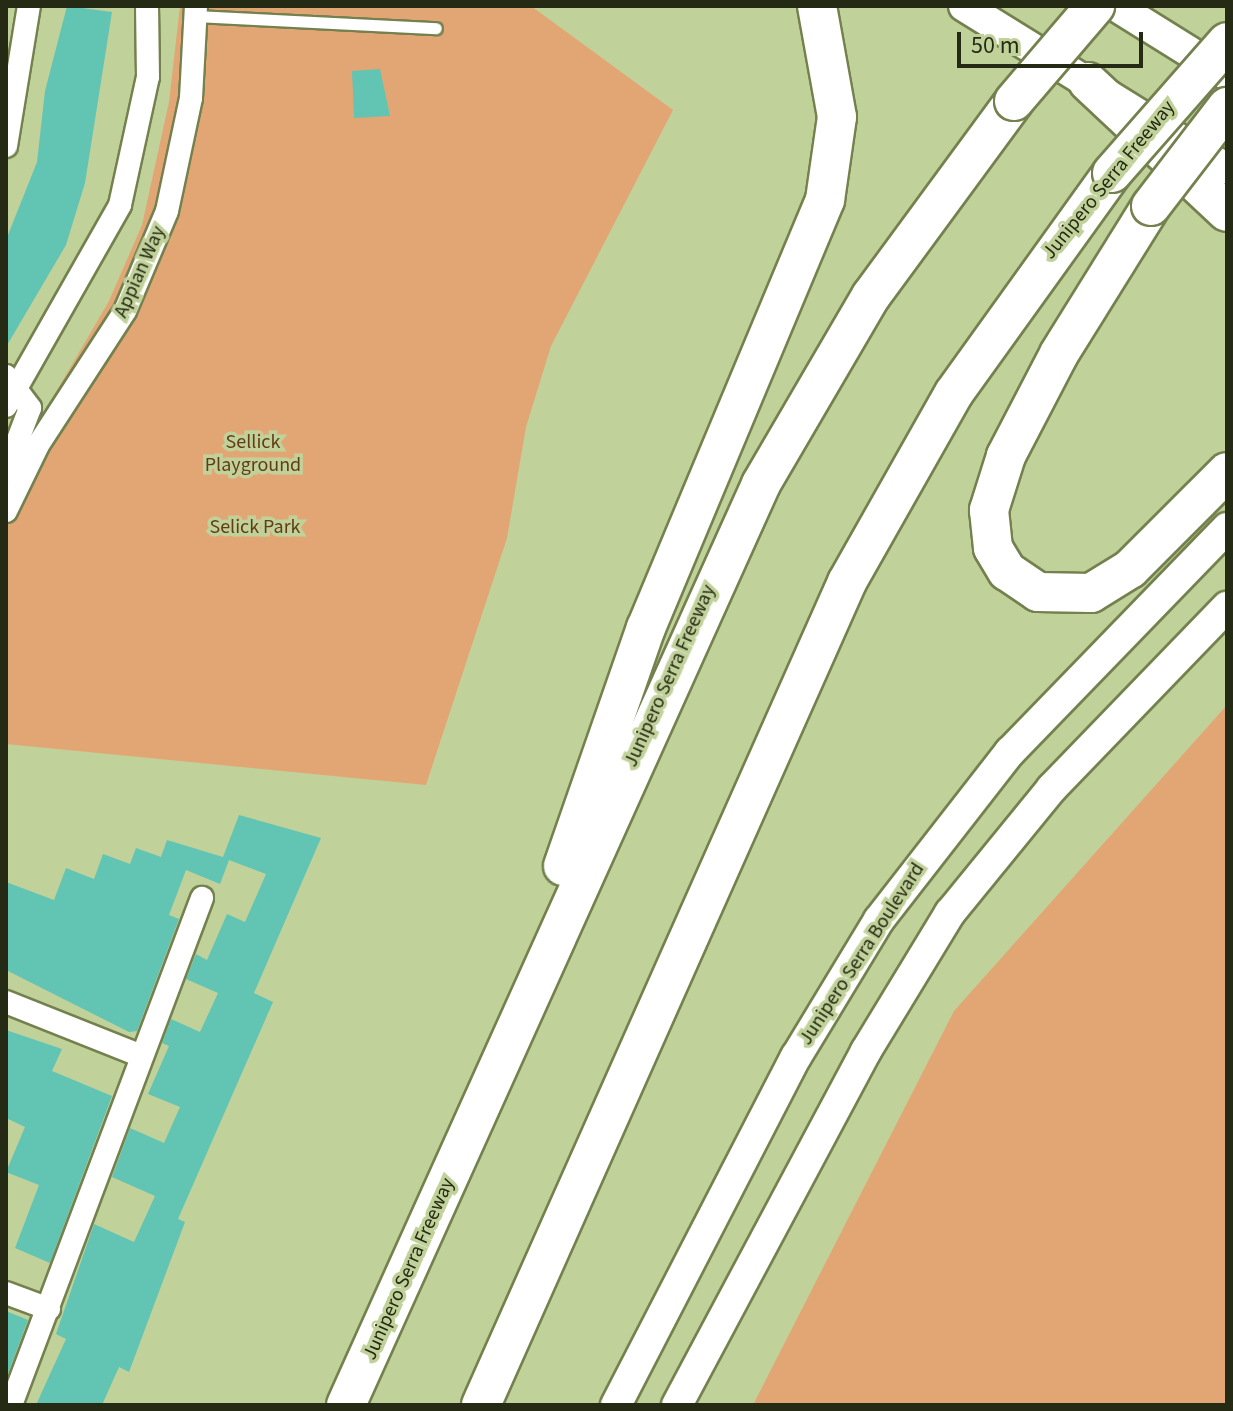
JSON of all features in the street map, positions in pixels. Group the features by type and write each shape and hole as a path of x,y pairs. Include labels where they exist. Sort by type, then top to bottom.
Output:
{"highway":[{"path":"493,1078 620,696 821,213 837,117 817,6"},
{"name":"Junipero Serra Freeway","path":"346,1405 767,472 886,274 1014,101 1095,6"},
{"name":"Junipero Serra Freeway","path":"481,1405 847,582 961,382 1112,173 1227,42"},
{"path":"1088,82 1227,212"},
{"path":"1227,107 1151,206 1064,344 1006,456 989,510 993,548 1007,571 1038,592 1091,593 1130,569 1227,472"}],"main road":[{"path":"964,6 1227,169"},
{"path":"1116,6 1227,75"},
{"name":"Junipero Serra Boulevard","path":"616,1405 796,1057 886,909 1010,752 1227,528"},
{"path":"677,1405 866,1051 950,913 1052,788 1227,607"}],"street":[{"path":"6,146 29,6"},
{"path":"6,471 28,425 30,408 10,390 120,205 148,77 147,6"},
{"name":"Appian Way","path":"6,511 38,445 125,311 167,211 191,98 196,11"},
{"path":"11,1405 49,1309 137,1054 202,898"},
{"path":"6,1002 137,1054"},
{"path":"6,1293 49,1309"}],"lane":[{"path":"196,11 436,28"}],"green space":[{"name":"Selick Park","path":"180,6 531,6 673,110 551,346 526,427 507,538 426,785 6,744 6,478 109,301 142,225 169,102"},
{"path":"1227,705 1227,1405 753,1405 954,1011"}],"building":[{"path":"67,6 112,12 85,183 66,245 6,347 6,240 37,162 45,91"},
{"path":"380,69 390,116 354,118 352,71"},
{"path":"239,815 321,838 254,993 273,1002 178,1219 185,1222 129,1372 119,1367 102,1405 36,1405 66,1339 56,1334 94,1224 134,1242 155,1196 112,1177 130,1128 164,1143 180,1107 148,1094 169,1046 162,1043 171,1019 200,1032 218,993 186,979 196,954 207,960 227,914 245,922 266,874 229,860 220,884 186,870 169,915 179,919 137,1031 129,1032 6,970 6,882 54,900 66,868 94,879 103,854 130,864 136,848 161,857 167,840 223,857"},
{"path":"6,1030 62,1049 52,1071 112,1096 50,1263 15,1248 39,1185 6,1172 25,1127 6,1118"},
{"path":"6,1311 28,1320 6,1379"}],"park label":[{"name":"Sellick Playground","path":"253,454"}]}
